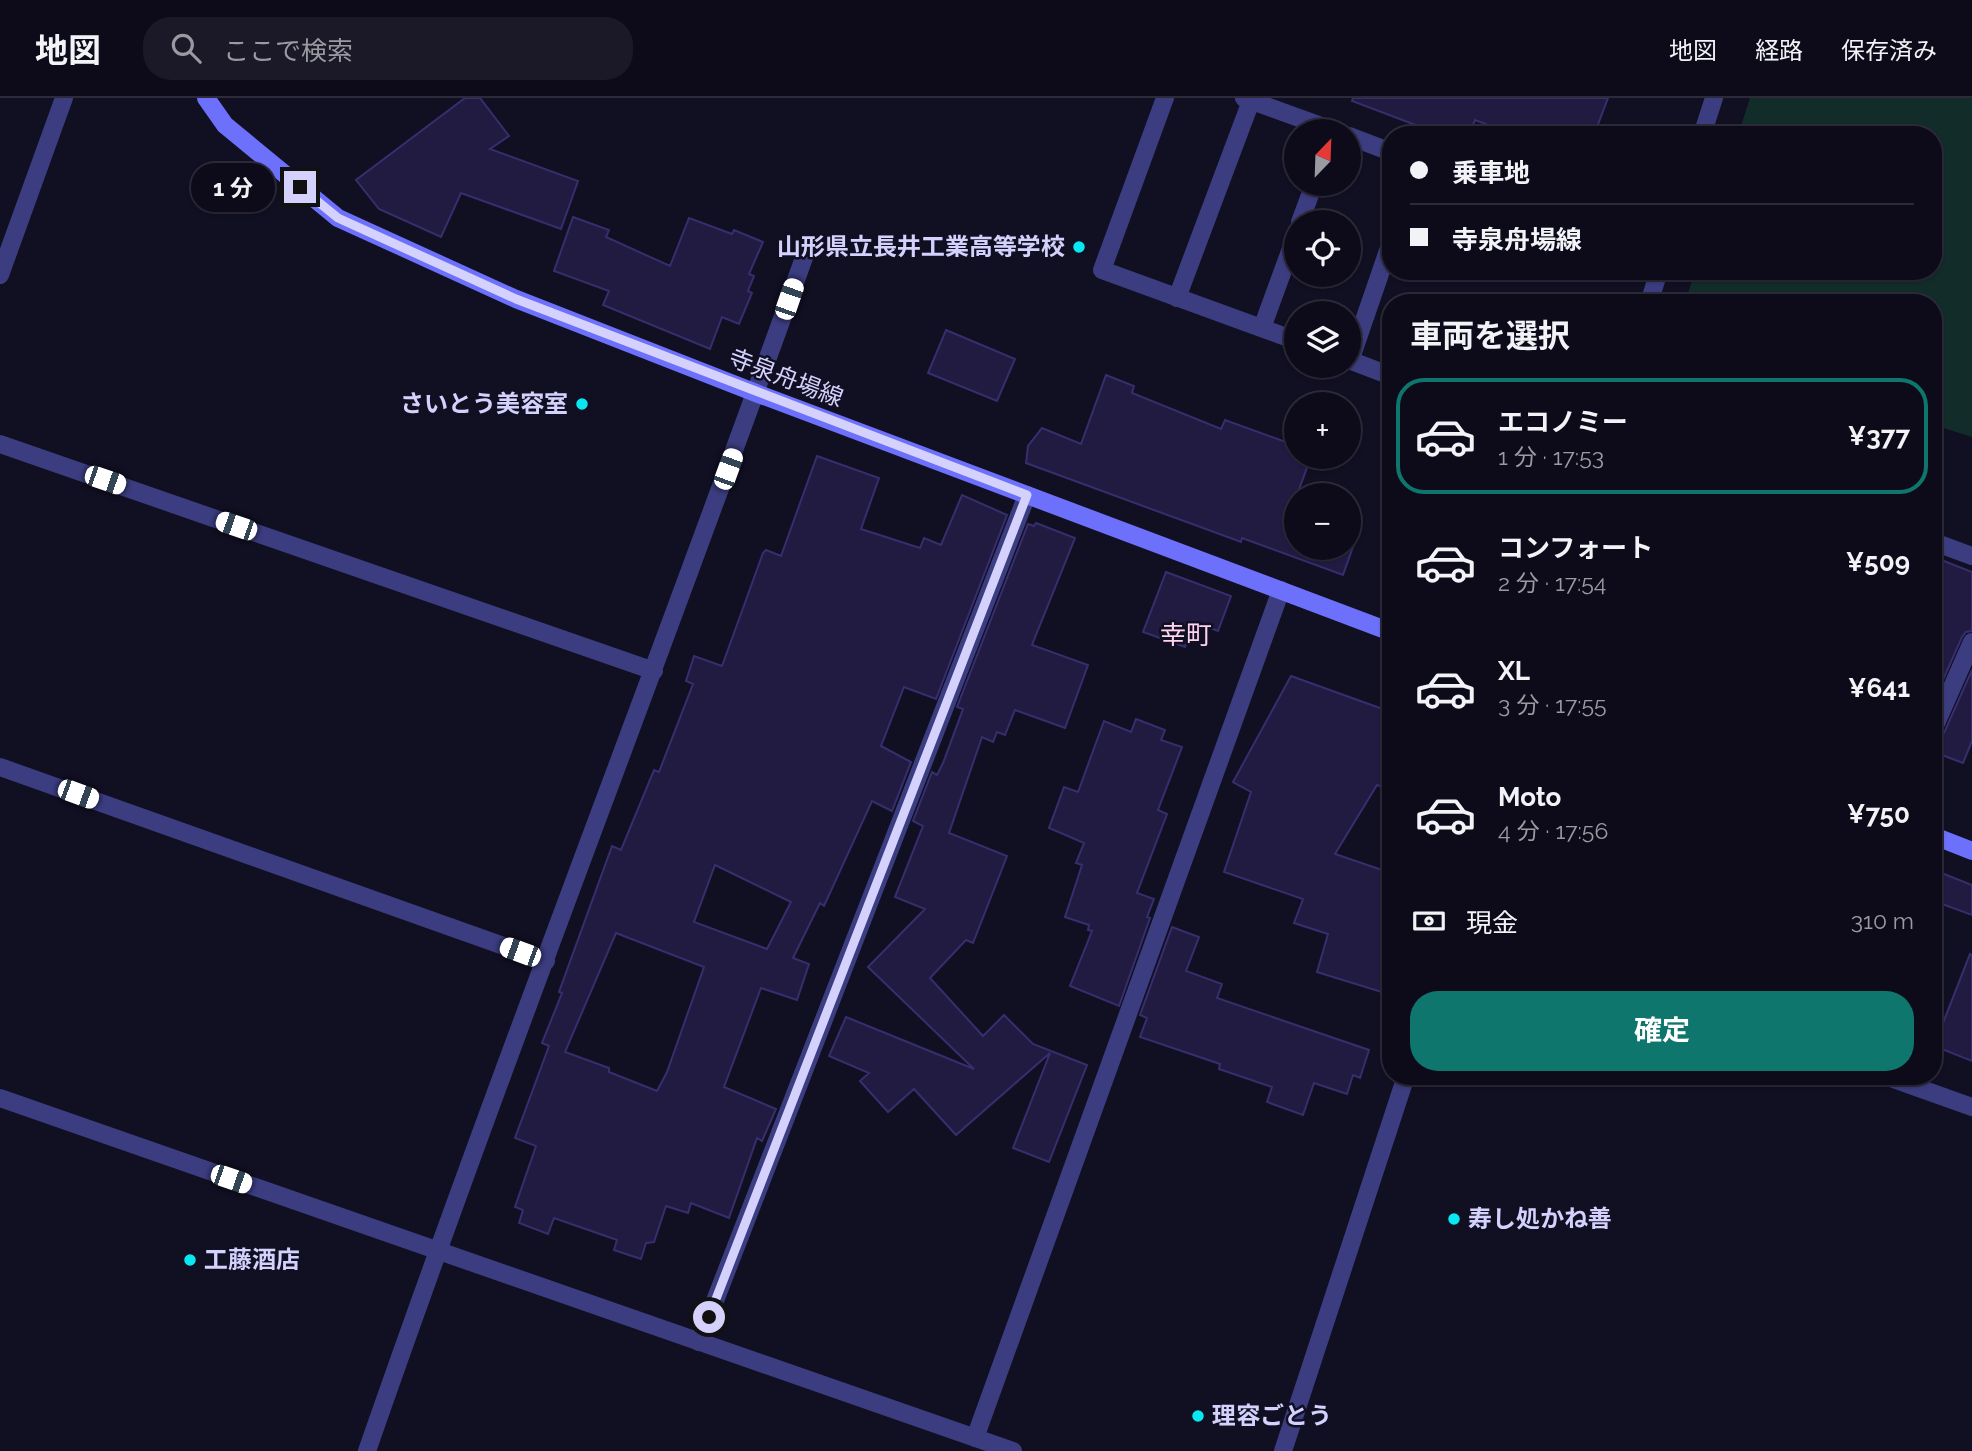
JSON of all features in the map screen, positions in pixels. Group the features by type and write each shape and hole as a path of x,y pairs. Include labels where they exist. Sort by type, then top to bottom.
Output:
{"main road":[{"name":"寺泉舟場線","path":"206,98 225,125 338,218 516,299 756,393 1382,629"},
{"path":"1942,839 1972,851"}],"street":[{"path":"0,275 64,98"},
{"path":"1165,98 1102,270 1284,336"},
{"path":"1705,126 1714,98"},
{"path":"1177,298 1247,99 1301,119"},
{"path":"1362,141 1382,149"},
{"path":"367,1451 437,1251 654,671 806,252"},
{"path":"1262,328 1284,268"},
{"path":"1361,328 1382,268"},
{"path":"1361,364 1382,372"},
{"path":"0,444 654,671"},
{"path":"699,1342 1027,495"},
{"path":"1942,545 1972,556"},
{"path":"975,1438 1281,590"},
{"path":"1942,710 1972,642"},
{"path":"0,766 546,961"},
{"path":"1283,1451 1403,1085"},
{"path":"1910,1085 1972,1107"},
{"path":"0,1098 1013,1451"}],"green space":[{"path":"1750,98 1972,98 1972,437 1942,428 1942,294 1688,294 1692,280 1942,280 1942,126 1741,126"}],"building":[{"path":"465,98 480,98 509,136 490,149 578,181 561,229 461,193 441,237 379,209 356,180"},
{"path":"1353,98 1608,98 1597,126 1491,126 1475,120 1473,126 1418,126 1352,101"},
{"path":"573,217 609,230 606,237 670,266 689,218 732,234 734,230 763,242 749,274 754,276 748,291 752,293 739,324 722,317 710,349 603,305 609,291 554,271"},
{"path":"946,330 1015,359 997,401 928,373"},
{"path":"1106,375 1134,386 1132,393 1221,429 1225,420 1284,441 1284,469 1307,469 1301,483 1284,483 1284,553 1242,538 1241,542 1026,463 1028,446 1042,428 1081,444"},
{"path":"817,456 879,478 861,529 920,548 924,538 941,545 962,495 1007,515 936,699 904,687 881,746 911,762 892,811 872,801 824,906 820,903 793,958 809,964 797,1000 761,988 724,1087 776,1109 762,1141 757,1138 729,1218 691,1203 688,1213 666,1206 654,1242 646,1243 641,1259 614,1250 617,1240 554,1218 548,1234 519,1223 523,1210 515,1207 536,1146 515,1138 549,1046 542,1043 562,993 559,992 612,846 621,850 654,770 659,772 693,684 686,681 694,656 722,666 763,553 766,550 781,556","holes":["715,865 791,902 767,949 694,922","616,933 704,967 667,1072 657,1091 609,1072 609,1068 565,1052"]},
{"path":"1036,523 1075,538 1032,645 1088,665 1065,728 1015,710 1005,735 997,732 993,742 982,737 949,833 1007,856 973,943 966,940 930,978 983,1036 1004,1015 1033,1044 1087,1065 1049,1162 1013,1148 1050,1053 956,1135 914,1089 888,1112 860,1081 869,1073 829,1056 846,1017 974,1069 868,967 925,909 895,897 923,826 913,821 932,772 937,775 943,763 963,709 957,707 1028,524 1034,526"},
{"path":"1302,560 1348,560 1343,575"},
{"path":"1942,560 1972,572 1972,631 1966,632 1942,682"},
{"path":"1166,572 1231,596 1218,631 1194,622 1185,647 1143,632"},
{"path":"1972,670 1972,741 1963,763 1942,755 1944,733"},
{"path":"1291,676 1382,709 1382,787 1377,785 1335,854 1382,870 1382,992 1317,972 1328,934 1294,923 1303,899 1224,872 1251,792 1233,782"},
{"path":"1136,719 1165,730 1161,740 1182,747 1158,810 1167,814 1137,893 1154,899 1147,917 1150,918 1119,1006 1070,986 1092,931 1088,930 1089,925 1065,917 1082,865 1076,863 1084,843 1049,828 1064,787 1078,792 1104,721 1131,732"},
{"path":"1942,873 1972,885 1972,915 1942,904"},
{"path":"1172,927 1199,937 1186,971 1222,984 1217,998 1369,1050 1360,1078 1353,1075 1347,1094 1314,1083 1303,1115 1267,1102 1272,1087 1219,1069 1220,1064 1140,1037 1147,1018 1140,1015"},
{"path":"1970,954 1972,1061 1942,1049 1942,1026"}],"place":[{"name":"山形県立長井工業高等学校","path":"1079,247"},
{"name":"さいとう美容室","path":"582,404"},
{"name":"寿し処かね善","path":"1454,1219"},
{"name":"工藤酒店","path":"190,1260"},
{"name":"理容ごとう","path":"1198,1416"}],"district":[{"name":"幸町","path":"1186,635"}],"route":[{"path":"300,187 338,218 516,299 1027,495 709,1317"}]}
